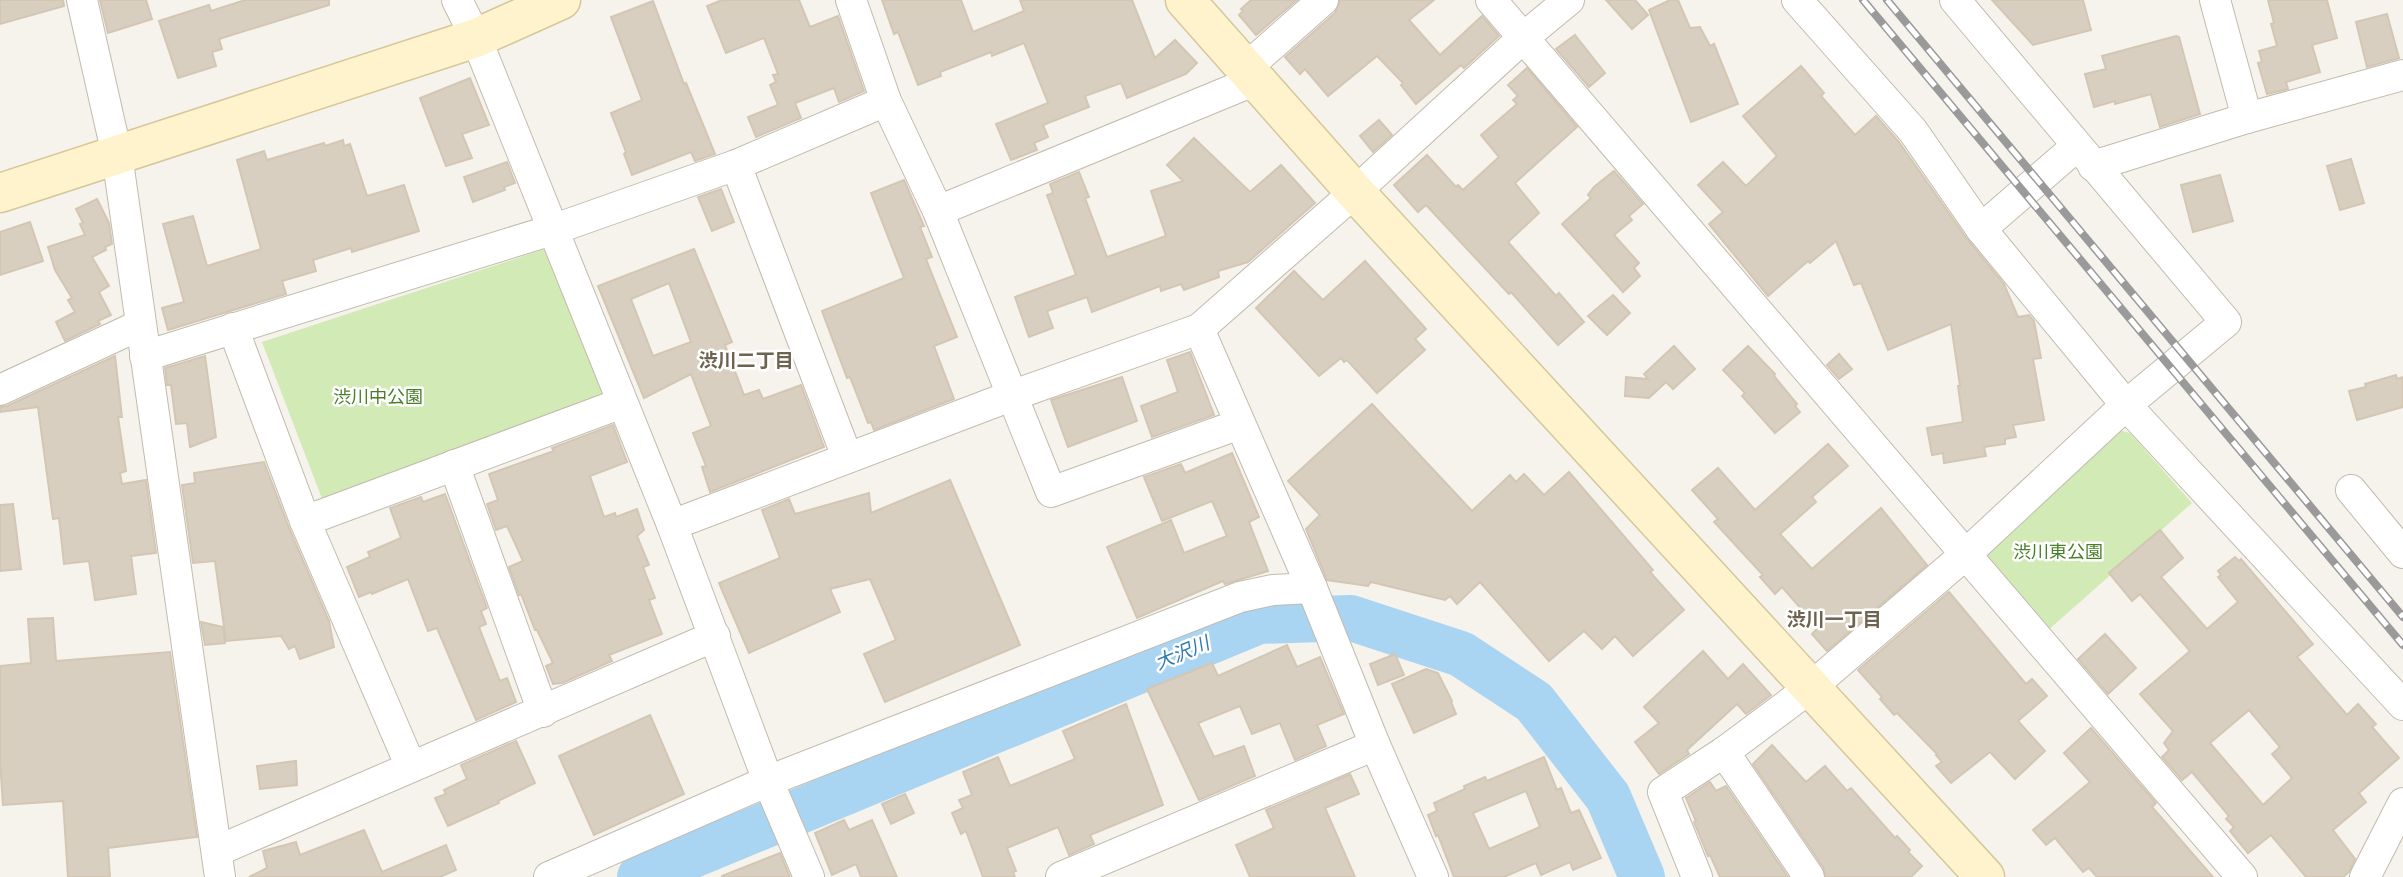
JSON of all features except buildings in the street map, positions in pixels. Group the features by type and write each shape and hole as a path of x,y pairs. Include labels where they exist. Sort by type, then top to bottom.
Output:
{"street":[{"path":"82,0 117,155 218,864 411,767 715,636"},
{"path":"457,0 476,38 672,525 768,781 809,877"},
{"path":"0,193 476,38 561,0"},
{"path":"851,0 886,101 937,211 1051,492 1240,424"},
{"path":"1185,0 1355,192 1985,877"},
{"path":"937,211 1250,75 1323,0"},
{"path":"1491,0 2242,877"},
{"path":"672,525 1011,396 1199,329 1355,192 1523,38 1569,0"},
{"path":"1797,0 1913,131 1981,229 2126,405 2403,705"},
{"path":"1697,877 1663,792 1724,752 1810,688 1966,554 2126,405 2226,322 1955,0"},
{"path":"2215,0 2247,118"},
{"path":"1981,229 2085,156 2247,118 2403,75"},
{"path":"145,356 552,230 736,165 886,101"},
{"path":"736,165 847,457"},
{"path":"0,390 140,325"},
{"path":"233,328 305,521 411,767"},
{"path":"1199,329 1312,588 1375,745 1433,877"},
{"path":"305,521 622,403"},
{"path":"454,465 543,712"},
{"path":"2351,490 2403,553"},
{"path":"549,877 768,781 1240,597 1273,590 1312,588"},
{"path":"1061,877 1375,745"},
{"path":"1724,752 1809,877"},
{"path":"2365,877 2403,803"}],"green space":[{"name":"渋川中公園","path":"551,247 613,404 326,509 262,342"},
{"name":"渋川東公園","path":"2119,430 2130,433 2192,503 2046,632 1986,563 1986,547"}],"waterway":[{"name":"大沢川","path":"640,877 1259,621 1351,618 1461,654 1534,702 1608,797 1642,877"}],"railway":[{"path":"1863,0 2403,645"},
{"path":"1887,0 2403,617"}],"district":[{"name":"渋川二丁目","path":"746,360"},
{"name":"渋川一丁目","path":"1834,619"}]}
